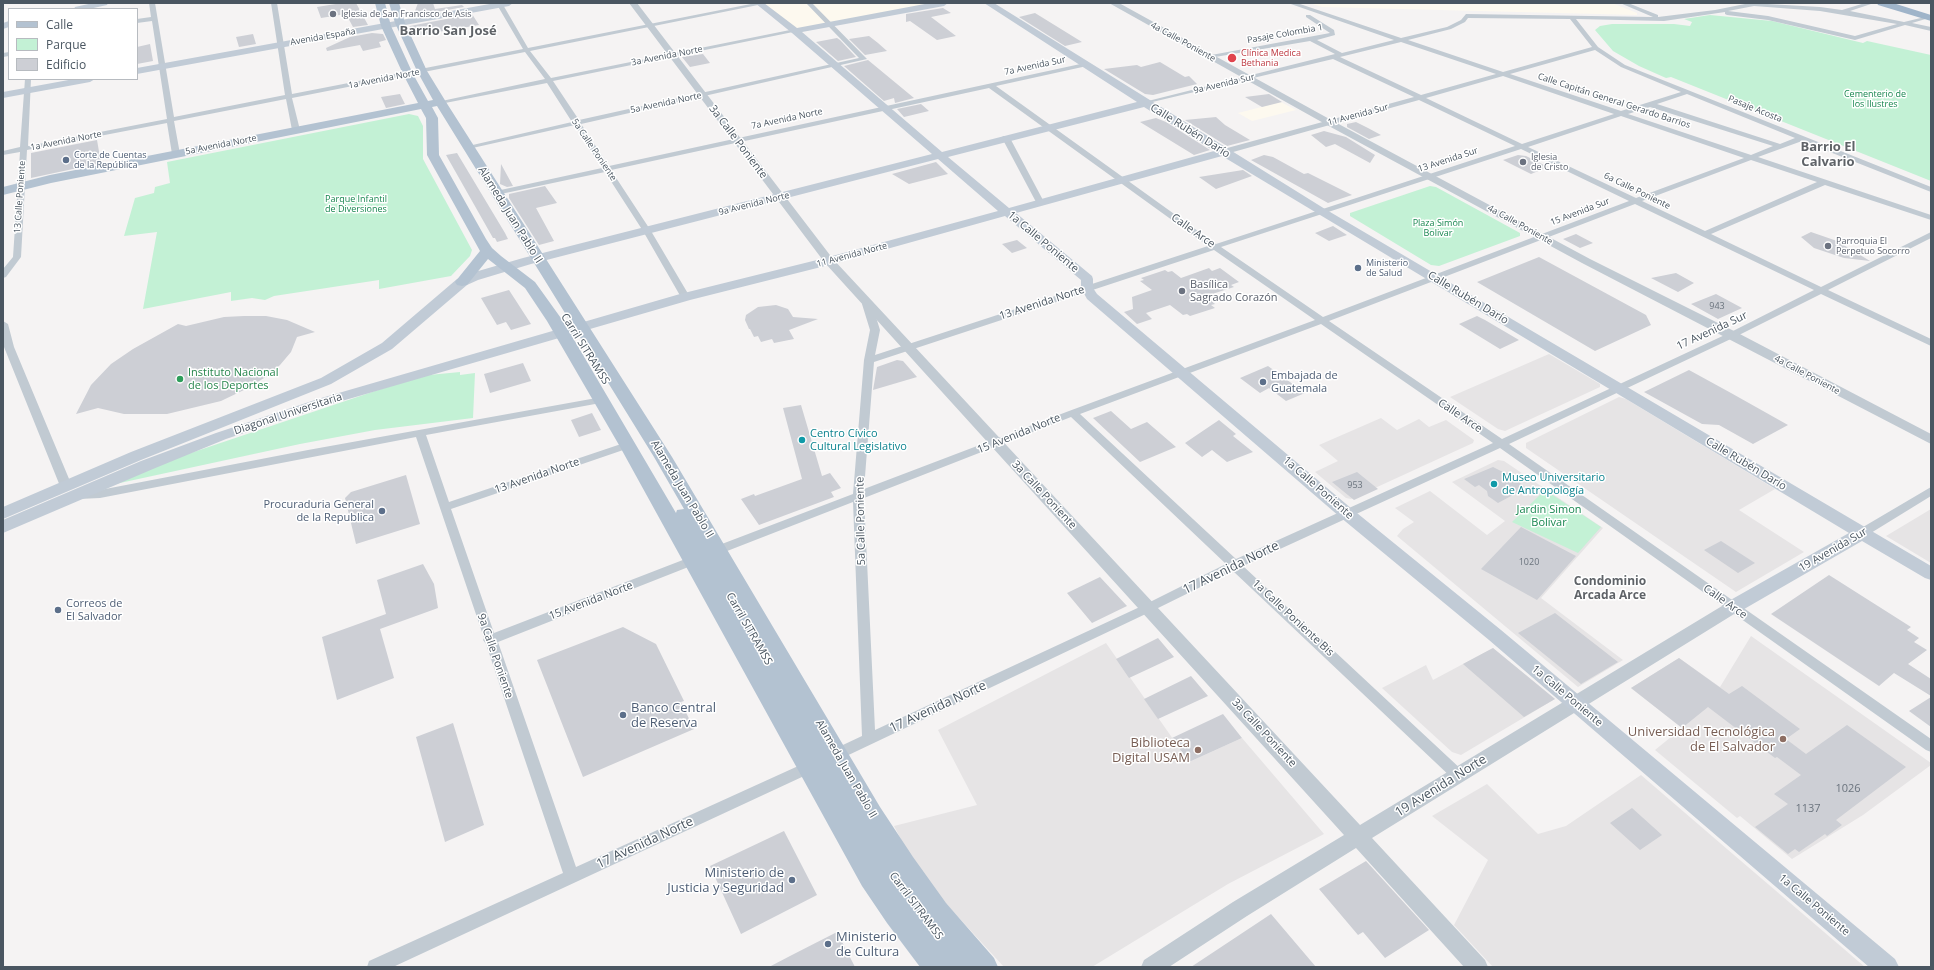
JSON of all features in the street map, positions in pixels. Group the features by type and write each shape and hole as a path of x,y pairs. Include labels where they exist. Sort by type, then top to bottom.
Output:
{"highway":[{"path":"1882,3 1930,17"}],"main road":[{"path":"82,8 104,3"},
{"name":"Alameda Juan Pablo II","path":"380,3 393,24 415,72 433,104 468,147 496,193 530,285 573,330 602,400 692,561 824,761 904,865 937,911 985,967"},
{"path":"388,3 393,24"},
{"name":"Alameda Juan Pablo II","path":"394,3 393,24 415,72"},
{"name":"Avenida España","path":"138,70 509,3"},
{"name":"1a Calle Poniente","path":"761,3 1087,279 1087,288 1092,296 1184,373 1346,513 1575,703 1887,967"},
{"name":"3a Avenida Norte","path":"795,31 944,3"},
{"name":"Calle Rubén Darío","path":"988,3 1223,152 1321,212 1619,388 1860,534 1931,574"},
{"path":"3,95 84,80"},
{"name":"9a Avenida Sur","path":"1047,127 1146,103"},
{"name":"Alameda Juan Pablo II","path":"433,104 430,112 433,123 433,156 487,251 521,263 573,330 718,550 824,761 871,878 896,915 936,967"},
{"name":"Carril SITRAMSS","path":"433,104 521,263 543,284 642,443 824,761 899,886 932,930 964,967"},
{"name":"5a Avenida Norte","path":"6,190 50,179 433,104"},
{"name":"Carril SITRAMSS","path":"442,118 440,155 488,241 498,252 521,263"},
{"name":"9a Avenida Norte","path":"462,282 521,263 780,198 1047,127"},
{"name":"11 Avenida Sur","path":"1121,180 1223,152"},
{"name":"11 Avenida Norte","path":"573,330 685,297 829,261 1121,180"},
{"path":"462,282 487,251"},
{"name":"Diagonal Universitaria","path":"3,513 184,451 283,407 388,346 462,282"},
{"name":"Diagonal Universitaria","path":"283,407 362,390 573,330"},
{"path":"344,372 341,381 343,385 354,390 362,390"},
{"name":"Diagonal Universitaria","path":"3,527 70,491"},
{"name":"Calle Rubén Darío","path":"1860,534 1931,582"},
{"name":"19 Avenida Sur","path":"1733,607 1860,534"}],"street":[{"path":"152,3 176,154"},
{"path":"274,3 282,44 289,98 296,130"},
{"name":"3a Calle Poniente","path":"633,3 829,261 1478,967"},
{"name":"1a Avenida Norte","path":"3,153 527,51 761,3"},
{"path":"809,3 832,24"},
{"name":"4a Calle Poniente","path":"1113,3 1541,237 1732,335 1931,440"},
{"name":"Calle Capitán General Gerardo Barrios","path":"1291,3 1931,218"},
{"path":"1623,3 1664,19"},
{"path":"1743,3 1842,12 1906,23 1931,29"},
{"path":"1842,12 1871,3"},
{"name":"5a Calle Poniente","path":"499,4 527,51 549,80 647,231 685,297"},
{"path":"1570,17 1664,19 1758,4"},
{"path":"1715,12 1768,18 1853,38 1862,37 1930,17"},
{"name":"Pasaje Colombia 1","path":"1209,56 1328,36 1332,34 1332,31 1308,16"},
{"name":"9a Avenida Sur","path":"1146,103 1449,28 1463,21 1466,16 1570,17"},
{"name":"Pasaje Acosta","path":"1570,17 1596,48 1623,66 1931,190"},
{"path":"138,21 154,18"},
{"path":"1581,30 1586,25 1604,18"},
{"name":"5a Avenida Norte","path":"468,147 864,59 832,24"},
{"name":"3a Avenida Norte","path":"433,104 795,31"},
{"name":"6a Calle Poniente","path":"1311,39 1339,56 1423,98 1931,343"},
{"name":"11 Avenida Sur","path":"1223,152 1423,98 1501,74 1596,48"},
{"name":"7a Avenida Sur","path":"989,85 1085,64"},
{"name":"13 Calle Poniente","path":"3,275 17,257 28,80"},
{"name":"7a Avenida Norte","path":"496,193 989,85"},
{"name":"Calle Arce","path":"989,85 1215,247 1501,444 1931,746"},
{"name":"13 Avenida Sur","path":"1215,247 1687,92"},
{"path":"1649,104 1780,146"},
{"path":"1006,138 1040,202"},
{"name":"15 Avenida Sur","path":"1321,321 1802,138"},
{"path":"1705,234 1825,182"},
{"name":"17 Avenida Sur","path":"1501,444 1732,335 1931,235"},
{"name":"13 Avenida Norte","path":"869,360 1215,247"},
{"name":"5a Calle Poniente","path":"868,304 875,330 869,360 858,497 869,739"},
{"name":"15 Avenida Norte","path":"718,550 1073,413 1321,321"},
{"path":"3,324 6,348 70,491 100,494 308,453 602,400"},
{"name":"1a Calle Poniente Bis","path":"1073,413 1236,564 1458,775"},
{"name":"9a Calle Poniente","path":"420,434 489,640 572,877"},
{"name":"17 Avenida Norte","path":"375,967 824,761 1148,608 1236,564 1501,444"},
{"name":"13 Avenida Norte","path":"446,508 628,446"},
{"name":"19 Avenida Sur","path":"1860,534 1931,491"},
{"name":"15 Avenida Norte","path":"489,640 692,561"},
{"name":"19 Avenida Norte","path":"1151,967 1240,909 1733,607"}],"shaded area":[{"path":"761,3 941,3 795,31"},
{"path":"1309,3 1612,3 1637,13 1637,15 1322,7"},
{"path":"1281,102 1296,110 1252,121 1238,113"},
{"path":"1549,354 1600,384 1600,387 1505,431 1498,429 1450,397"},
{"path":"1619,397 1626,399 1775,489 1739,510 1804,552 1736,592 1526,448 1526,443"},
{"path":"1381,418 1397,430 1419,419 1429,427 1446,420 1474,440 1473,443 1351,499 1346,498 1315,472 1338,461 1319,445"},
{"path":"1498,460 1504,461 1603,528 1541,598 1623,660 1578,687 1397,536 1403,529 1414,522 1395,508 1430,491 1487,535 1505,521 1452,482"},
{"path":"1931,509 1931,563 1886,536"},
{"name":"Universidad Tecnológica de El Salvador","path":"1751,636 1931,763 1931,765 1863,815 1792,859 1740,816 1737,818 1655,750 1682,728 1631,688 1679,658 1720,687"},
{"path":"1106,643 1189,762 1242,738 1324,834 1228,884 1092,967 1004,967 938,895 907,851 894,826 977,805 938,730"},
{"path":"1493,648 1555,699 1461,755 1452,752 1382,688 1426,665 1433,680"},
{"path":"1641,775 1865,967 1493,967 1454,925 1488,860 1432,816 1487,784 1538,834 1566,826"}],"green space":[{"name":"Cementerio de los Ilustres","path":"1710,15 1772,21 1863,43 1867,41 1931,55 1931,181 1671,77 1666,78 1639,66 1613,51 1595,30 1600,26 1612,24 1674,24 1690,26 1692,22 1684,19"},
{"name":"Parque Infantil de Diversiones","path":"409,114 418,116 423,126 423,159 472,250 470,256 451,276 379,289 379,280 274,296 265,300 252,298 231,301 231,292 143,309 157,232 124,236 135,198 154,193 155,187 170,183 167,162"},
{"name":"Plaza Simón Bolivar","path":"1430,186 1436,187 1520,233 1520,236 1439,266 1431,265 1350,216 1350,213"},
{"path":"460,372 460,375 475,373 473,418 375,430 300,444 106,486 155,465 384,388 429,375"},
{"name":"Jardin Simon Bolivar","path":"1545,490 1601,527 1578,553 1512,522"}],"building":[{"name":"Iglesia de San Francisco de Asis","path":"342,3 356,3 368,25 353,27 346,14 321,18 317,7"},
{"path":"418,3 433,3 435,9 462,5 464,7 413,16"},
{"path":"943,8 951,13 931,17 956,36 937,40 910,21 906,22 906,14"},
{"path":"1035,13 1082,42 1065,46 1019,17"},
{"path":"472,14 479,25 414,36 409,28 410,26"},
{"path":"372,33 383,34 386,40 379,42 381,47 363,51 360,45 327,51 326,48 350,37"},
{"path":"253,34 256,44 239,47 236,37"},
{"path":"869,36 887,51 865,55 849,39"},
{"path":"837,38 856,57 838,61 816,42"},
{"path":"150,44 153,61 138,64 138,47"},
{"path":"703,54 710,63 690,67 682,57"},
{"path":"868,60 914,98 895,103 894,98 884,101 844,66"},
{"path":"1160,62 1185,77 1189,76 1197,84 1153,95 1145,94 1104,69 1137,65 1141,67"},
{"path":"400,94 405,104 386,108 381,97"},
{"path":"1269,94 1282,102 1262,107 1245,97"},
{"path":"921,104 929,111 904,117 897,109"},
{"path":"1216,117 1225,125 1250,140 1227,146 1185,120"},
{"path":"1156,118 1166,122 1210,150 1194,155 1140,122"},
{"path":"1356,122 1381,135 1369,139 1347,127 1347,124"},
{"path":"1324,131 1346,137 1375,155 1370,163 1335,144 1326,147 1311,135"},
{"name":"Corte de Cuentas de la República","path":"97,140 101,163 31,178 31,153"},
{"path":"457,153 508,239 497,242 495,238 493,238 446,155"},
{"path":"1264,155 1273,157 1304,174 1308,173 1352,195 1328,203 1251,160"},
{"name":"Iglesia de Cristo","path":"1518,155 1526,156 1548,167 1531,174 1503,160"},
{"path":"936,162 948,174 909,184 892,174"},
{"path":"501,164 513,186 507,187 500,184"},
{"path":"1243,170 1252,176 1216,189 1199,177"},
{"path":"545,186 557,203 536,208 554,241 539,245 509,198 509,194"},
{"path":"1333,226 1347,235 1329,241 1315,233"},
{"name":"Parroquia El Perpetuo Socorro","path":"1811,232 1837,241 1870,261 1844,258 1814,248 1801,237"},
{"path":"1576,234 1593,243 1580,248 1563,239"},
{"path":"1017,240 1027,248 1012,253 1002,244"},
{"path":"1539,257 1646,315 1651,325 1595,351 1477,282"},
{"name":"Basílica Sagrado Corazón","path":"1209,268 1212,271 1220,268 1239,282 1231,285 1234,287 1206,296 1215,304 1211,305 1215,308 1190,316 1187,314 1183,315 1170,305 1146,313 1152,319 1137,324 1124,312 1133,309 1132,297 1152,290 1140,281 1144,280 1141,278 1165,270 1168,272 1172,271 1181,278"},
{"path":"1676,273 1694,283 1678,292 1651,278"},
{"path":"509,290 531,324 511,330 506,322 497,325 481,298"},
{"path":"1716,294 1742,308 1718,319 1691,304"},
{"path":"776,305 788,309 793,317 818,319 789,330 794,339 774,343 772,339 761,342 758,336 754,337 749,329 745,320 746,315 758,307"},
{"name":"Instituto Nacional de los Deportes","path":"266,316 287,320 315,332 297,337 291,352 269,375 246,389 221,401 167,414 124,414 98,408 76,414 91,385 111,364 133,349 178,324 186,326 224,317"},
{"path":"1477,316 1519,340 1500,349 1459,324"},
{"path":"897,360 903,361 917,377 873,390 877,367"},
{"path":"523,363 531,381 490,393 484,374"},
{"name":"Embajada de Guatemala","path":"1268,366 1305,393 1286,401 1269,388 1260,393 1240,378"},
{"path":"1689,370 1788,425 1753,444 1719,425 1702,424 1644,392"},
{"path":"801,405 822,476 830,473 841,488 831,492 834,497 759,525 741,499 754,494 755,496 802,479 783,408"},
{"path":"1111,411 1131,429 1147,422 1176,447 1140,462 1093,418"},
{"path":"592,413 601,430 579,437 571,420"},
{"path":"1219,420 1236,434 1233,436 1253,452 1227,462 1212,450 1202,457 1185,443"},
{"name":"Museo Universitario de Antropología","path":"1493,467 1508,473 1526,488 1498,503 1488,496 1487,491 1479,485 1475,487 1464,479"},
{"path":"1357,472 1378,489 1354,500 1332,482"},
{"name":"Procuraduria General de la Republica","path":"406,475 420,524 356,544 345,498 351,492"},
{"path":"1521,527 1576,556 1537,600 1481,569"},
{"path":"1721,541 1755,563 1738,573 1704,550"},
{"path":"423,564 434,584 438,608 380,629 394,678 337,700 322,637 386,614 377,580"},
{"path":"1829,575 1911,627 1907,630 1919,638 1914,642 1927,650 1908,664 1931,679 1931,696 1894,673 1879,686 1771,614"},
{"path":"1100,577 1127,606 1092,623 1067,593"},
{"path":"1555,613 1618,662 1581,684 1518,633"},
{"name":"Banco Central de Reserva","path":"623,627 656,644 684,701 681,702 694,729 583,777 537,660"},
{"path":"1158,638 1174,657 1129,678 1116,659"},
{"path":"1493,648 1555,699 1524,717 1463,664"},
{"path":"1679,658 1729,694 1742,686 1800,729 1786,739 1806,754 1847,725 1906,767 1836,820 1842,825 1827,836 1825,834 1799,852 1795,849 1788,854 1755,827 1788,804 1774,794 1801,775 1777,757 1775,758 1708,707 1682,728 1631,688"},
{"path":"1191,676 1208,696 1158,719 1144,699"},
{"path":"1931,697 1931,727 1909,711"},
{"name":"Biblioteca Digital USAM","path":"1223,714 1242,738 1189,762 1172,738"},
{"path":"453,723 484,825 445,842 416,737"},
{"path":"1632,808 1662,835 1640,850 1610,823"},
{"name":"Ministerio de Justicia y Seguridad","path":"784,831 817,895 741,934 710,866"},
{"path":"1366,861 1429,930 1385,958 1363,932 1358,935 1319,889"},
{"path":"1271,914 1316,967 1191,967"},
{"name":"Ministerio de Cultura","path":"837,932 855,967 769,967 790,956"}],"place":[{"name":"Iglesia de San Francisco de Asis","path":"333,14"},
{"name":"Clínica Medica Bethania","path":"1232,58"},
{"name":"Corte de Cuentas de la República","path":"66,160"},
{"name":"Iglesia de Cristo","path":"1523,162"},
{"name":"Parroquia El Perpetuo Socorro","path":"1828,246"},
{"name":"Ministerio de Salud","path":"1358,268"},
{"name":"Basílica Sagrado Corazón","path":"1182,291"},
{"name":"Instituto Nacional de los Deportes","path":"180,379"},
{"name":"Embajada de Guatemala","path":"1263,382"},
{"name":"Centro Cívico Cultural Legislativo","path":"802,440"},
{"name":"Museo Universitario de Antropología","path":"1494,484"},
{"name":"Procuraduria General de la Republica","path":"382,511"},
{"name":"Correos de El Salvador","path":"58,610"},
{"name":"Banco Central de Reserva","path":"623,715"},
{"name":"Universidad Tecnológica de El Salvador","path":"1783,739"},
{"name":"Biblioteca Digital USAM","path":"1198,750"},
{"name":"Ministerio de Justicia y Seguridad","path":"792,880"},
{"name":"Ministerio de Cultura","path":"828,944"}],"district":[{"name":"Barrio San José","path":"448,31"},
{"name":"Barrio El Calvario","path":"1828,154"},
{"name":"Condominio Arcada Arce","path":"1610,589"}]}
